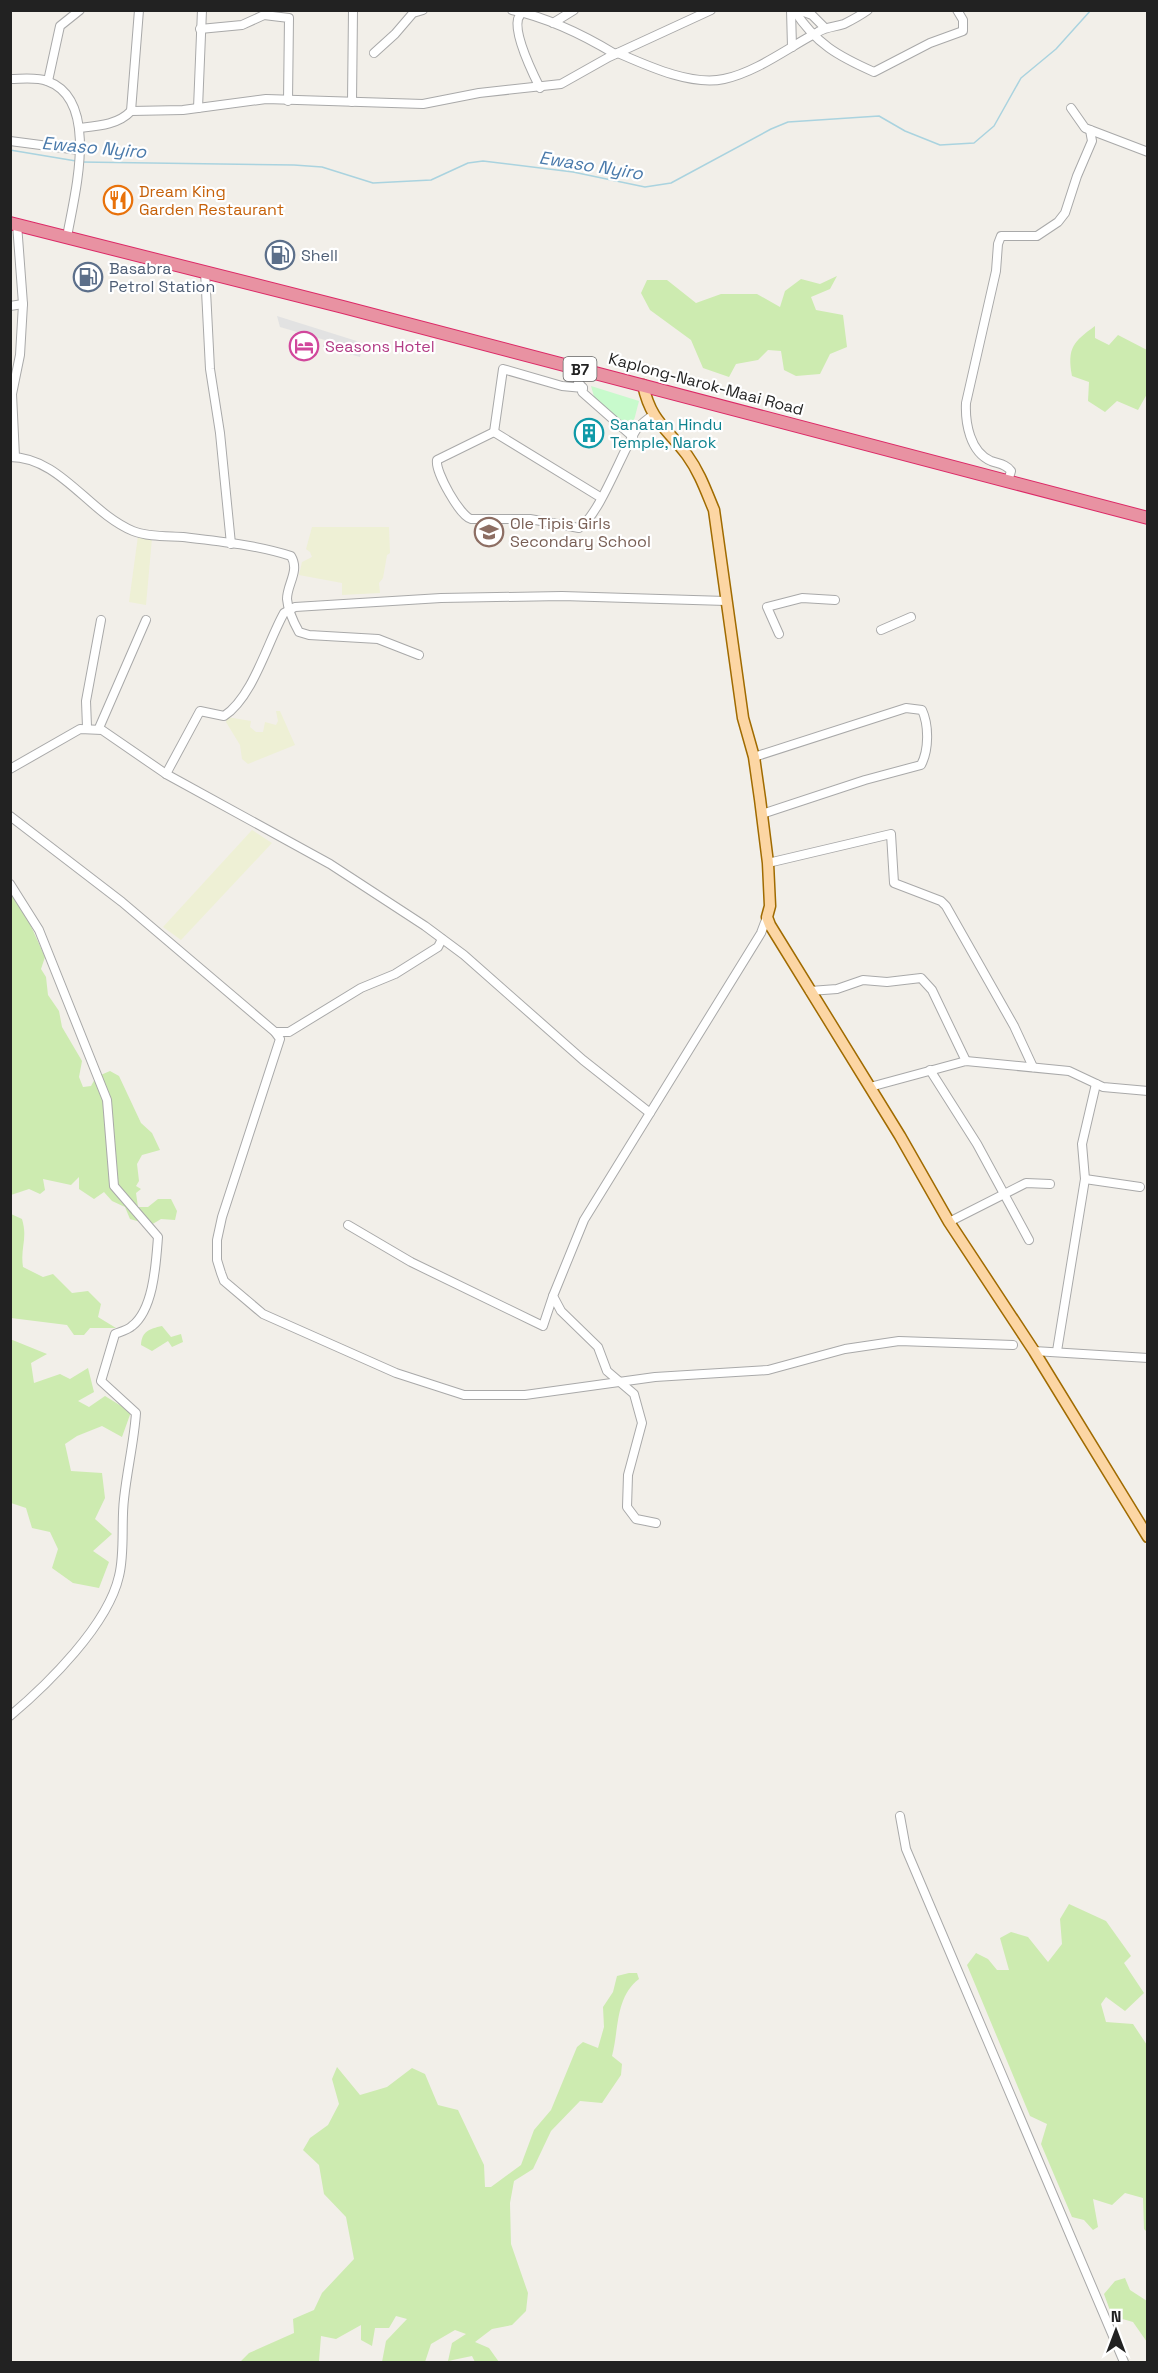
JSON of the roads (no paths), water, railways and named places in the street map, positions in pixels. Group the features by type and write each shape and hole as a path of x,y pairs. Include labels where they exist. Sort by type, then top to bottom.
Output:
{"highway":[{"name":"Kaplong-Narok-Maai Road","path":"14,224 205,271 1148,518"}],"main road":[{"path":"643,385 654,414 669,437 689,458 708,491 720,539 726,601 743,718 754,757 762,814 768,863 770,906 767,917 949,1222 1034,1352 1148,1537"}],"street":[{"path":"48,81 60,26 80,10"},
{"path":"131,111 139,10"},
{"path":"198,108 202,10"},
{"path":"352,102 353,10"},
{"path":"374,53 413,13 423,10"},
{"path":"512,10 534,14 616,53 668,72 707,81 733,76 825,28 843,24 868,10"},
{"path":"553,23 574,10"},
{"path":"79,128 107,125 122,119 131,111 198,108 242,100 423,104 479,93 540,88 561,84 616,53 711,10"},
{"path":"792,47 794,10"},
{"path":"794,10 812,15 825,28"},
{"path":"794,10 812,36 837,55 874,72 930,43 963,31 963,20 957,10"},
{"path":"523,12 518,19 522,39 530,68 540,88"},
{"path":"200,28 242,25 264,15 289,18 288,101"},
{"path":"10,79 48,81 69,97 78,117 77,181 67,237"},
{"path":"1071,108 1082,126 1148,152"},
{"path":"1008,481 1011,471 1007,466 989,460 980,453 965,424 966,403 996,271 998,244 1001,236 1037,236 1058,222 1065,213 1092,141 1090,130"},
{"path":"10,141 79,150"},
{"path":"14,224 23,304 22,331 14,375 11,414 13,457 41,462 66,480 98,510 134,531 231,544 291,556 294,573 287,597 289,610 298,630 303,634 378,639 419,655"},
{"path":"205,271 210,369 220,432 231,544"},
{"path":"10,306 23,304"},
{"path":"494,432 503,369 562,386 583,388"},
{"path":"580,369 578,382 583,388 582,392 633,437"},
{"path":"494,432 437,460 437,471 467,518 530,519 579,528 586,524 636,430 654,414"},
{"path":"494,432 600,497"},
{"path":"166,774 200,711 224,716 233,708 263,663 282,617 295,607 441,598 562,596 695,602 726,601"},
{"path":"779,634 767,607 802,598 836,600"},
{"path":"880,630 912,617"},
{"path":"87,728 86,701 101,620"},
{"path":"99,728 146,620"},
{"path":"754,757 906,708 922,710 925,716 927,747 921,765 865,780 762,814"},
{"path":"10,769 74,732 87,728 99,728 166,774 330,864 398,906 464,955 553,1035 650,1113"},
{"path":"10,816 122,902 275,1032 280,1039 230,1188 217,1240 217,1260 224,1281 263,1314 396,1373 452,1392 475,1396 525,1395 655,1377 768,1370 845,1349 899,1341 1013,1345"},
{"path":"768,863 891,834 894,883 941,901 945,906 1014,1026 1033,1067"},
{"path":"10,884 39,930 107,1100 114,1186 158,1237 156,1275 145,1305 133,1326 115,1334 101,1381 136,1413 134,1444 124,1498 119,1576 105,1611 79,1645 32,1698 10,1716"},
{"path":"348,1225 411,1262 543,1326 584,1220 761,933 767,917"},
{"path":"275,1032 289,1032 361,988 395,974 438,947 442,939"},
{"path":"810,991 837,989 863,980 887,982 921,978 932,990 966,1062"},
{"path":"870,1087 966,1062 1069,1071 1103,1087 1148,1091"},
{"path":"930,1070 977,1144 1002,1195 1029,1240"},
{"path":"1057,1351 1085,1179 1082,1144 1096,1084"},
{"path":"1085,1179 1140,1187"},
{"path":"949,1222 1026,1183 1050,1184"},
{"path":"554,1296 561,1311 598,1347 607,1371 634,1394 642,1423 628,1476 627,1508 636,1519 656,1523"},
{"path":"1034,1352 1057,1351 1148,1358"},
{"path":"900,1816 906,1849 1121,2361"}],"waterway":[{"name":"Ewaso Nyiro","path":"81,162 322,167 373,183 431,180 468,163 483,161 573,172 645,187 671,183 788,122 879,116 905,131 940,145 974,143 994,126 1021,78 1056,49 1091,10"},
{"name":"Ewaso Nyiro","path":"10,150 76,161"}],"place":[{"name":"Dream King Garden Restaurant","path":"118,200"},
{"name":"Shell","path":"280,255"},
{"name":"Basabra Petrol Station","path":"88,277"},
{"name":"Seasons Hotel","path":"304,346"},
{"name":"Sanatan Hindu Temple, Narok","path":"589,433"},
{"name":"Ole Tipis Girls Secondary School","path":"489,532"}]}
